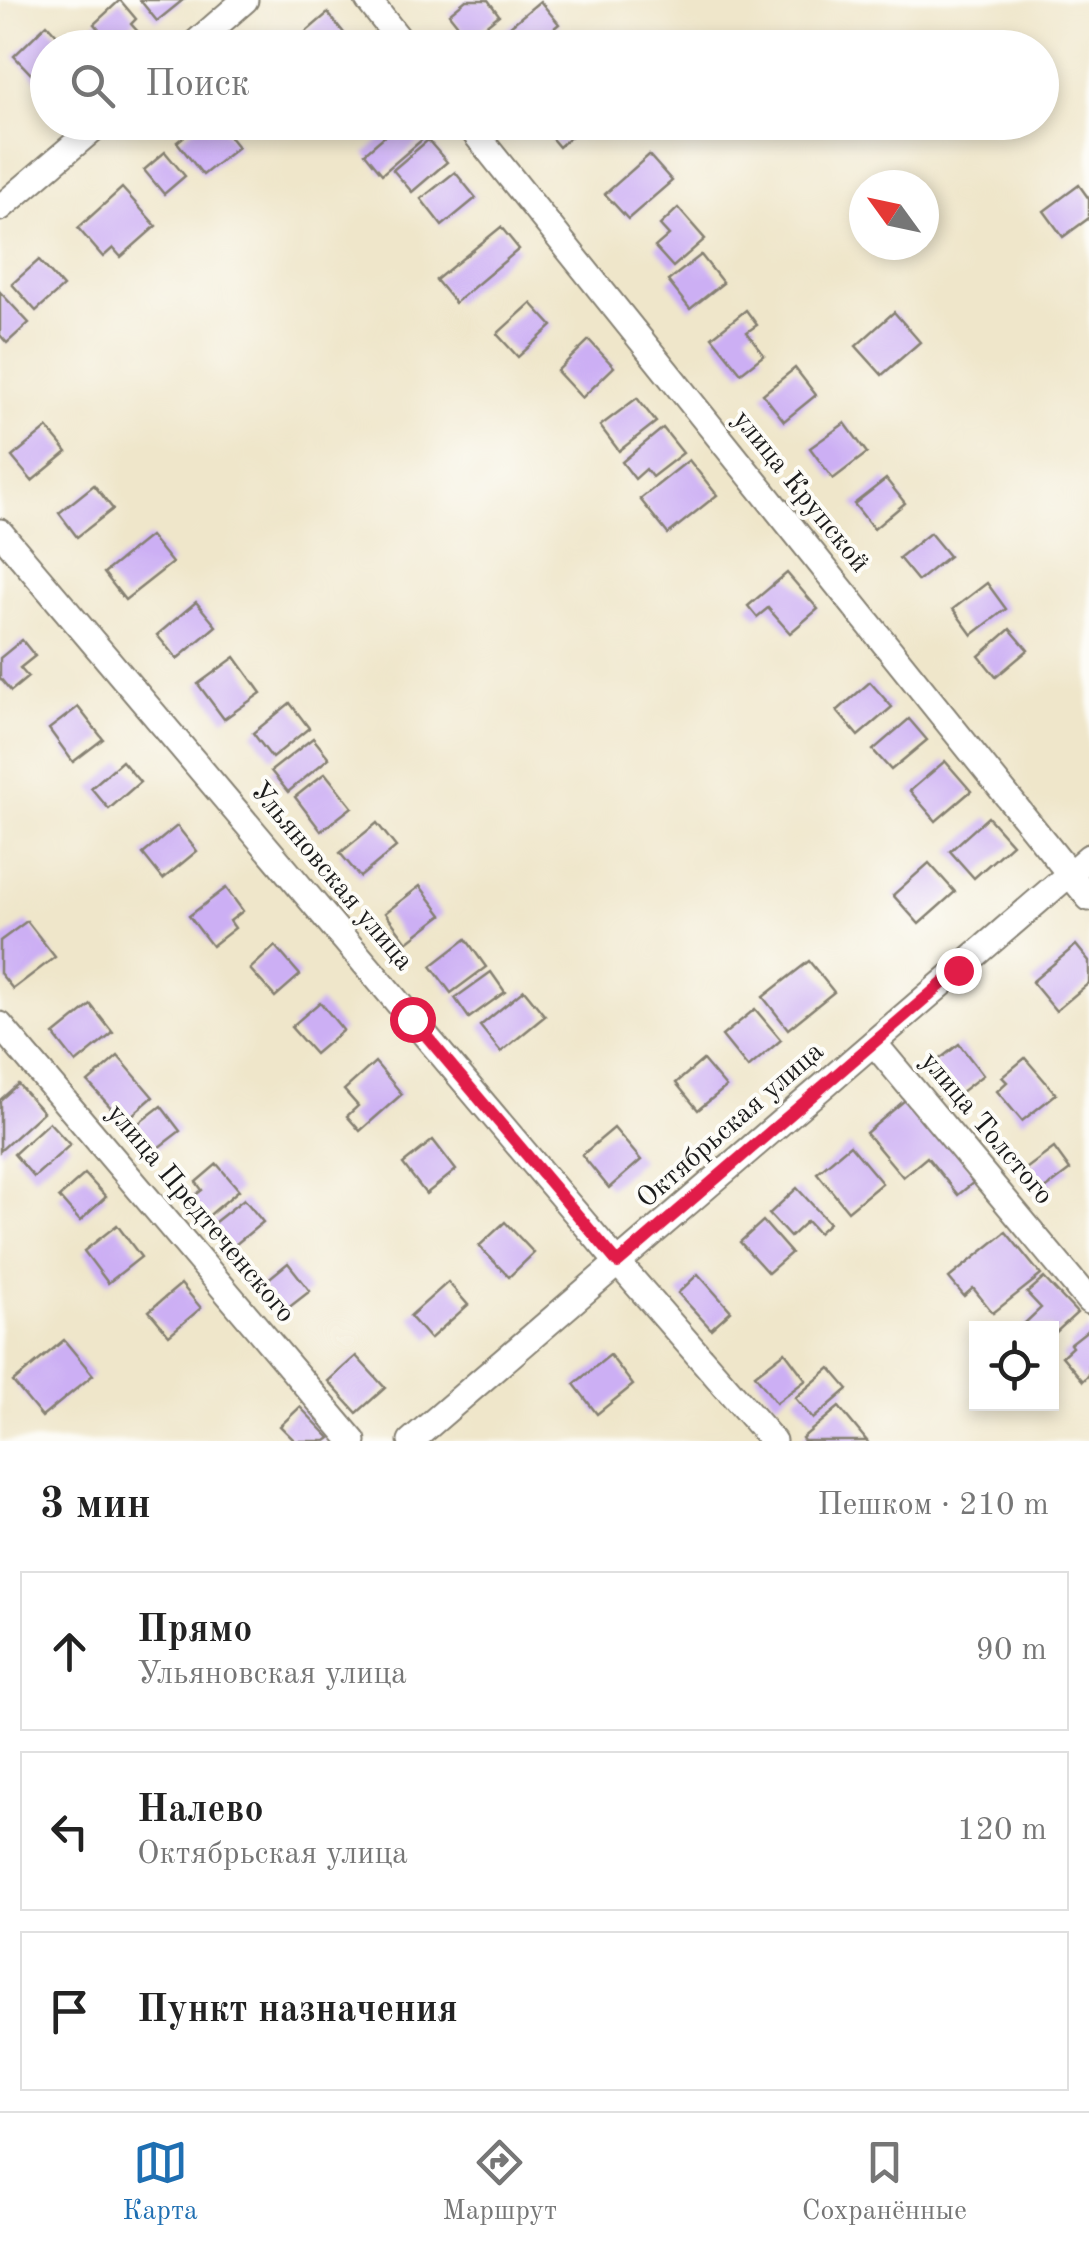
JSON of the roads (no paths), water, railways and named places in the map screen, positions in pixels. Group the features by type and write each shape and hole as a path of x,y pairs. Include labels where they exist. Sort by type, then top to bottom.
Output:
{"street":[{"path":"211,30 246,0"},
{"path":"368,0 392,30"},
{"path":"0,208 80,140"},
{"name":"улица Крупской","path":"480,140 1089,898"},
{"name":"Ульяновская улица","path":"0,532 773,1441"},
{"name":"Октябрьская улица","path":"411,1441 1089,857"},
{"name":"улица Предтеченского","path":"0,1026 353,1441"},
{"name":"улица Толстого","path":"874,1042 1089,1301"}]}
